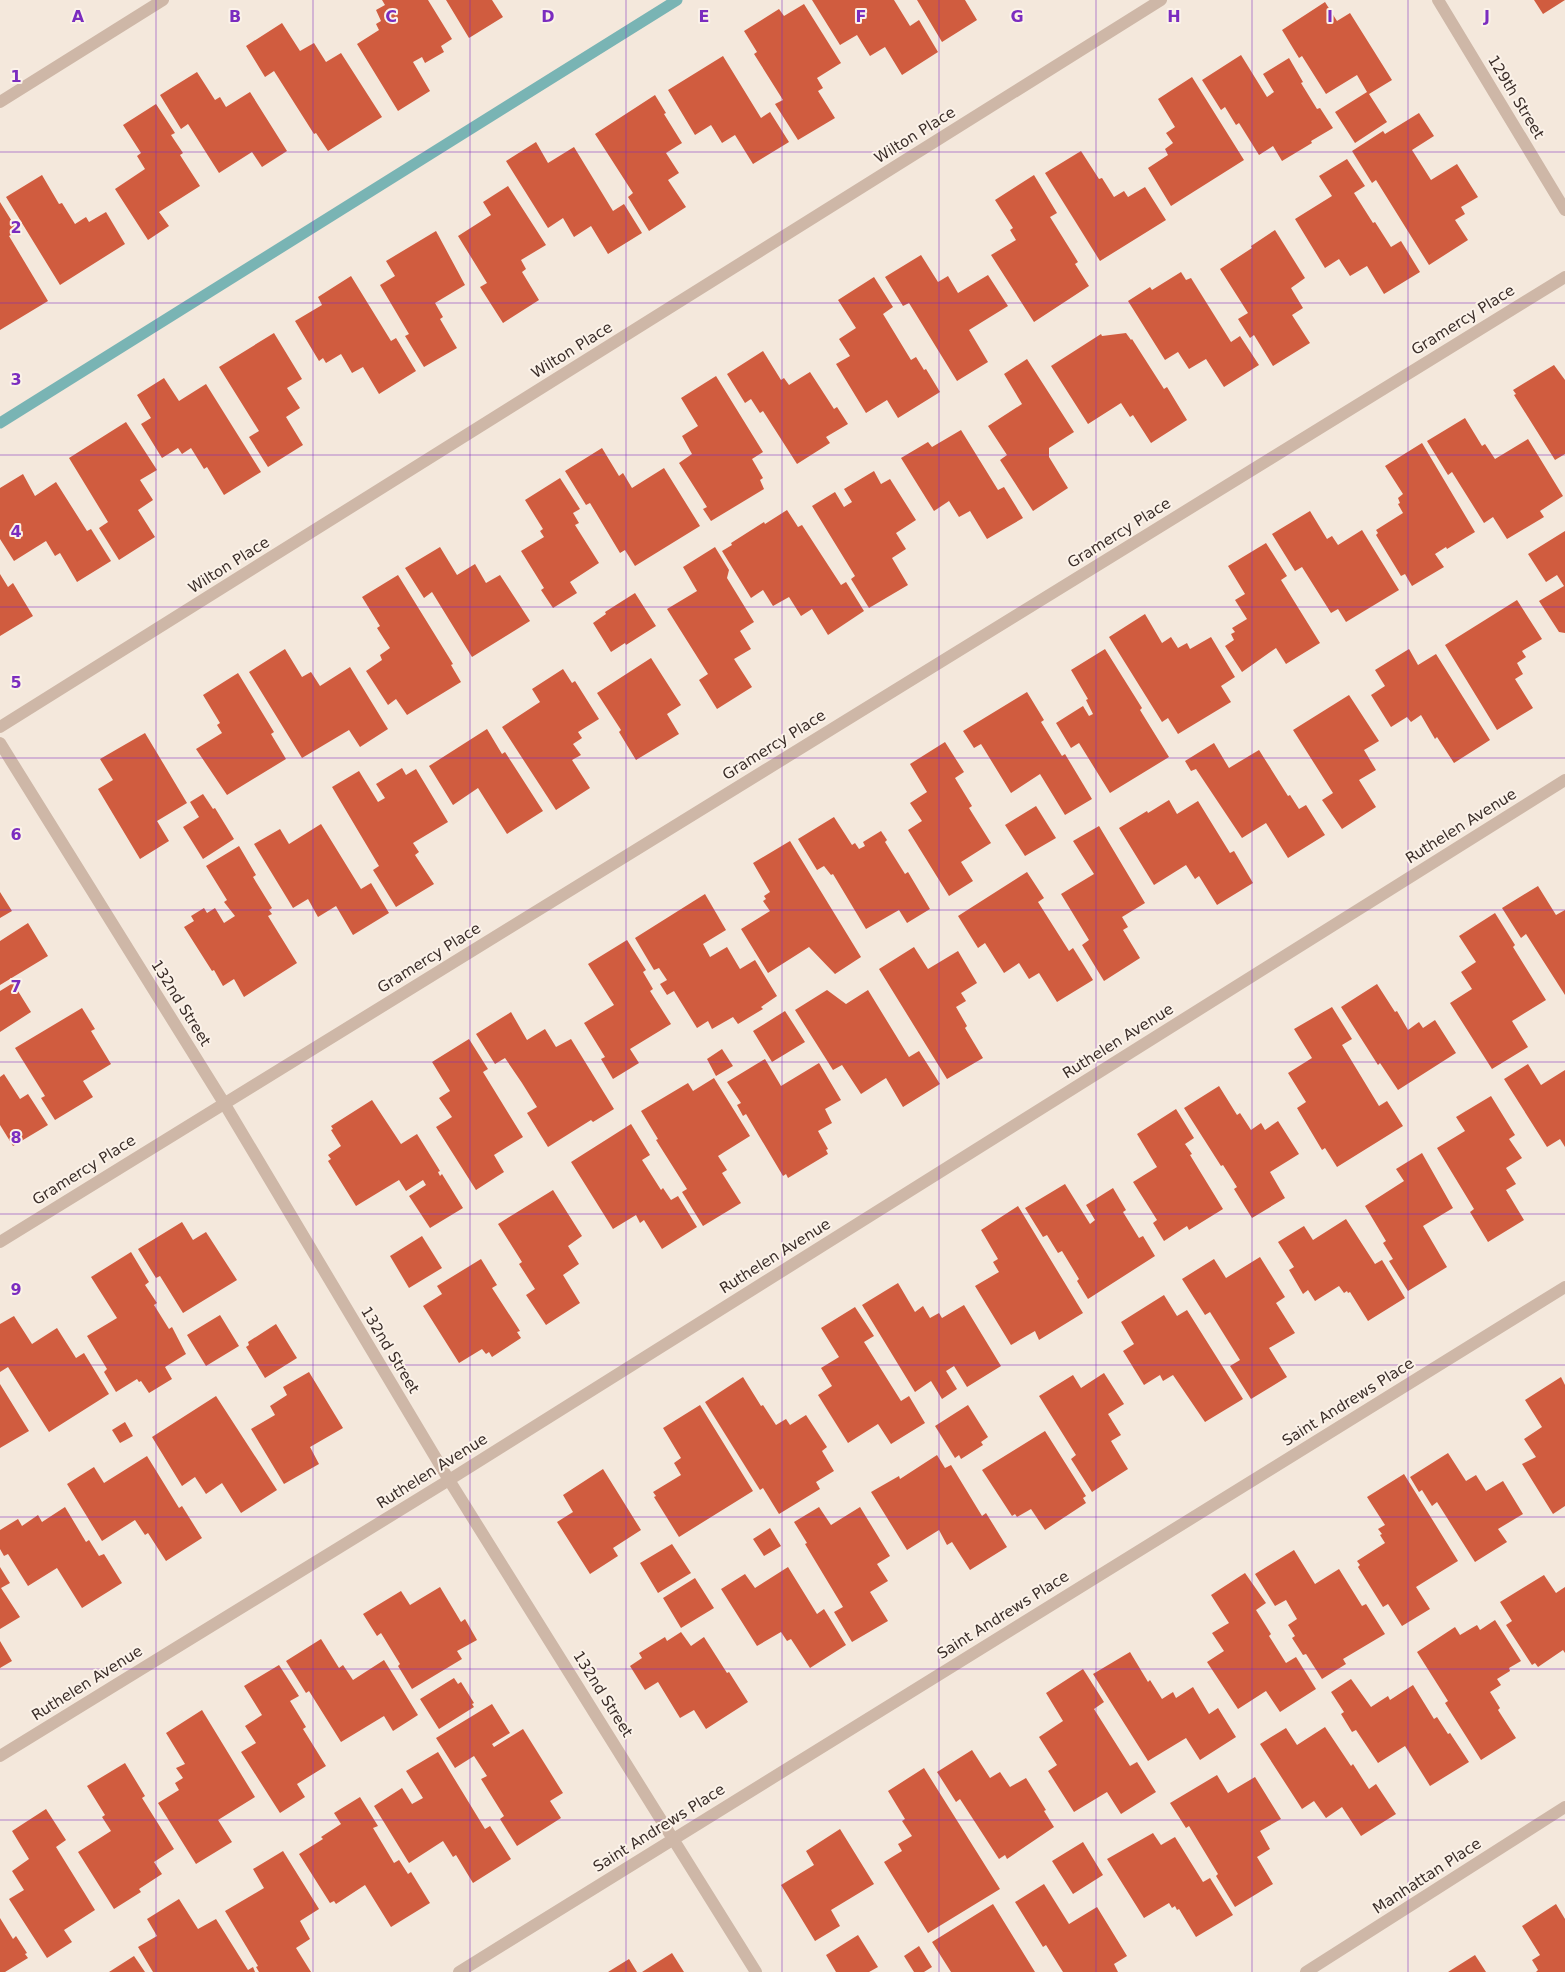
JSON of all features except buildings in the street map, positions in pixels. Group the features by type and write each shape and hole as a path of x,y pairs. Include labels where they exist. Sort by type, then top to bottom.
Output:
{"street":[{"path":"0,102 163,0"},
{"name":"Wilton Place","path":"0,727 1161,0"},
{"name":"129th Street","path":"1438,0 1565,210"},
{"name":"Gramercy Place","path":"0,1242 1565,277"},
{"name":"132nd Street","path":"0,743 224,1103 449,1480 756,1972"},
{"name":"Ruthelen Avenue","path":"0,1756 449,1480 1565,780"},
{"name":"Saint Andrews Place","path":"459,1972 1565,1287"},
{"name":"Manhattan Place","path":"1306,1972 1565,1807"}],"waterway":[{"path":"0,423 677,0"}]}
